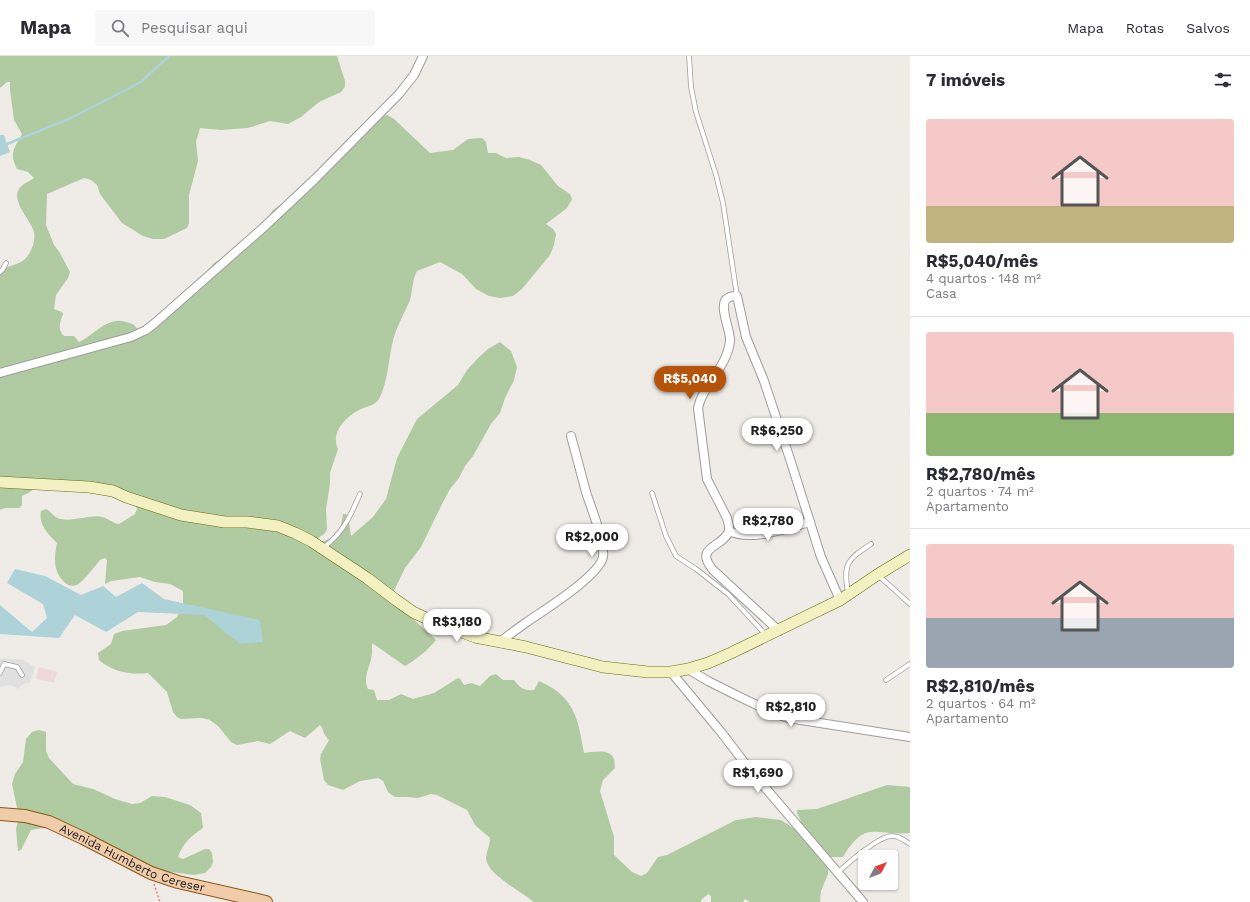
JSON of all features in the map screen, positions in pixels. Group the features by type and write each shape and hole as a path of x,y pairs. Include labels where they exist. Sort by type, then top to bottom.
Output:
{"main road":[{"name":"Avenida Humberto Cereser","path":"0,814 25,816 49,822 151,872 178,882 266,902"}],"street":[{"path":"0,373 131,337 146,330 232,256 310,183 399,94 414,75 423,56"},
{"path":"779,630 721,578 708,564 706,558 706,553 726,536 729,531 727,518 707,479 698,408 702,397 722,366 729,349 729,331 723,306 724,301 727,298 737,296 746,337 764,381 821,557 844,598"},
{"path":"500,642 572,590 595,570 603,557 600,536 571,436"},
{"path":"0,482 89,487 113,491 126,497 181,515 225,522 248,522 278,526 295,533 323,549 367,578 413,612 432,622 475,637 526,647 602,667 648,672 671,672 708,663 844,598 877,575 910,555"},
{"path":"729,531 740,535 757,535 810,522"},
{"path":"688,669 750,702 788,718 910,737"},
{"path":"671,672 721,732 750,770 863,902"}],"lane":[{"path":"689,56 691,88 696,112 716,175 737,296"},
{"path":"0,272 4,269 6,263"},
{"path":"652,493 666,536 676,556 696,569 728,594 767,636"},
{"path":"323,549 335,540 342,530 348,521 360,494"},
{"path":"844,598 845,575 848,563 856,554 871,544"},
{"path":"877,575 910,604"},
{"path":"0,673 4,664 17,667 22,675"},
{"path":"886,680 910,664"},
{"path":"838,872 878,840 892,835 910,844"}],"path":[{"path":"151,872 160,902"}],"shaded area":[{"path":"1,658 23,660 35,667 30,682 21,685 19,689 11,685 0,687"},
{"path":"39,667 57,672 54,683 36,679"}],"green space":[{"path":"0,56 337,56 345,81 345,87 341,92 319,102 301,117 288,124 270,121 248,128 221,130 200,128 196,142 198,161 189,195 189,223 187,228 164,239 153,239 143,236 122,223 100,194 97,185 91,180 84,178 47,194 46,225 54,245 70,272 68,278 56,295 54,309 62,312 63,314 60,331 64,336 74,336 79,342 101,327 119,321 135,326 139,334 192,289 214,263 256,238 273,210 295,195 355,131 372,120 382,116 387,115 394,119 430,153 453,150 468,139 482,138 486,142 488,153 496,153 506,158 519,157 541,165 558,186 570,194 572,199 567,208 546,224 553,229 556,234 550,255 522,289 513,296 500,298 489,296 476,289 462,274 440,262 417,271 414,278 410,300 394,337 387,376 379,399 373,404 355,412 350,416 341,426 336,437 338,449 330,473 330,484 326,509 327,529 325,533 316,540 320,541 327,540 336,535 340,529 343,514 346,514 349,521 351,536 373,517 386,499 397,458 417,419 458,385 467,370 488,349 500,342 511,351 517,367 514,380 505,398 500,413 491,424 459,478 450,489 421,547 405,568 393,593 399,606 436,640 414,661 405,666 372,643 372,653 366,680 368,689 374,690 377,700 389,700 401,694 413,699 434,693 458,678 464,685 471,683 480,686 490,676 496,674 503,680 514,680 520,687 528,690 534,690 539,681 551,687 567,701 572,710 579,729 584,753 605,752 609,753 614,759 615,768 603,780 600,791 614,837 614,855 632,872 641,876 647,873 658,857 667,855 736,820 756,817 781,820 798,831 806,832 797,810 817,809 887,785 910,787 910,833 865,833 851,845 843,857 832,857 829,860 828,874 821,891 820,902 750,902 745,899 743,902 711,902 711,896 708,894 701,900 701,902 534,902 506,883 488,865 486,859 490,838 475,825 467,810 437,795 431,794 418,798 395,797 388,792 383,781 378,778 360,781 343,790 328,785 324,780 320,759 321,754 329,740 320,725 305,738 290,731 270,744 258,741 237,745 231,742 218,726 210,720 202,718 181,719 177,717 173,712 167,692 148,673 135,674 122,672 104,664 99,660 98,653 111,644 114,634 122,631 166,625 177,617 183,604 183,591 170,584 155,582 140,577 111,581 105,584 107,560 105,558 100,560 86,577 77,585 68,585 60,577 55,563 57,543 42,524 40,516 41,511 46,509 57,517 66,520 98,516 119,524 135,514 137,509 113,489 39,485 22,496 22,505 19,508 5,508 0,510 0,269 21,262 27,257 32,249 34,232 19,205 17,194 20,187 34,178 28,172 17,169 13,159 14,151 22,134 14,120 10,82 7,82 0,88"},
{"path":"39,730 46,732 46,751 49,758 73,784 93,789 115,799 132,804 140,803 152,796 165,797 190,805 201,813 203,828 188,840 178,857 183,859 205,849 209,849 212,853 213,862 211,867 205,873 194,875 163,871 121,861 55,826 31,830 21,850 18,851 16,829 19,817 12,784 15,774 23,762 26,739 32,732"}],"water":[{"path":"0,135 4,135 10,152 0,156"},
{"path":"15,569 45,576 81,595 103,586 116,597 142,583 164,599 260,620 263,642 240,644 204,615 138,612 106,632 75,615 59,638 0,634 0,605 32,632 47,618 43,604 7,583"}],"waterway":[{"path":"7,144 71,118 141,82 169,56"}]}
